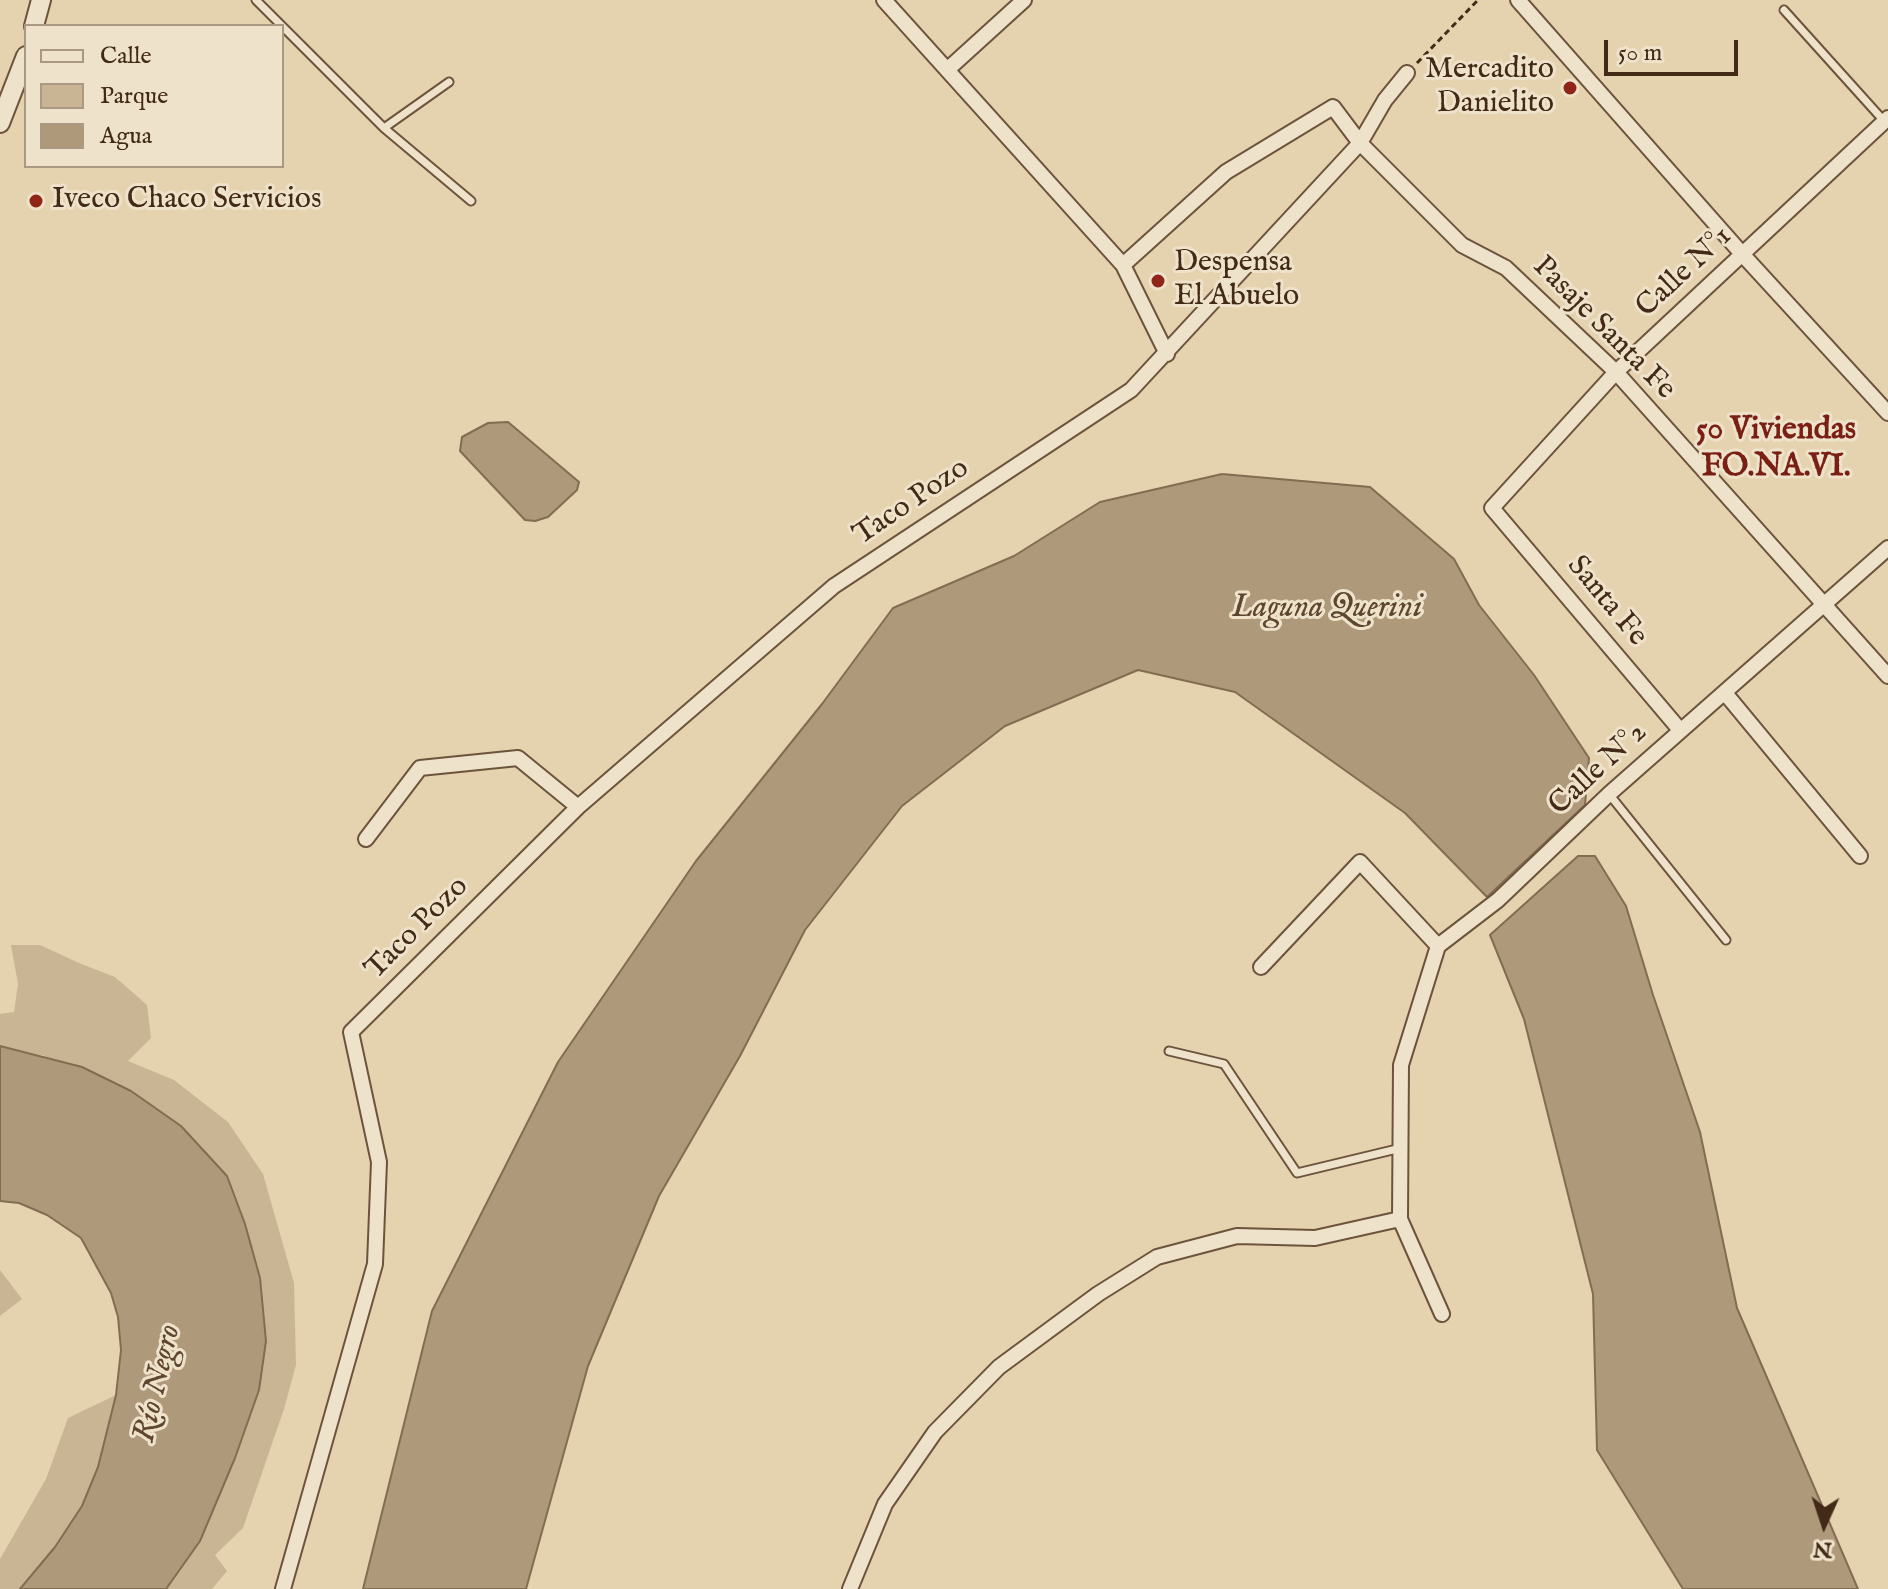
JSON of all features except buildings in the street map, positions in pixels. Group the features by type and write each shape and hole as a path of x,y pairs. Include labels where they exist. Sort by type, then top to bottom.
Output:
{"street":[{"path":"35,24 41,0"},
{"path":"884,0 1123,265 1167,354"},
{"path":"947,70 1024,0"},
{"path":"1518,0 1743,255 1888,413"},
{"path":"0,123 8,84 24,59"},
{"name":"Taco Pozo","path":"283,1589 375,1264 379,1162 351,1032 578,807 834,586 1131,390 1360,143 1385,100 1407,73"},
{"name":"Pasaje Santa Fe","path":"1123,265 1226,172 1333,107 1360,143 1462,245 1506,268 1616,372 1888,676"},
{"name":"Calle N°1","path":"1492,508 1616,372 1886,119"},
{"name":"Santa Fe","path":"1492,508 1680,730"},
{"name":"Calle N°2","path":"1438,946 1498,900 1609,794 1888,548"},
{"path":"1725,693 1860,856"},
{"path":"366,839 420,768 518,758 578,807"},
{"path":"1261,967 1360,862 1438,946 1401,1065 1400,1219 1442,1314"},
{"path":"850,1589 885,1504 935,1432 999,1367 1098,1294 1157,1257 1237,1236 1315,1238 1400,1219"}],"lane":[{"path":"256,0 280,24"},
{"path":"1784,10 1886,119"},
{"path":"284,28 384,128 471,201"},
{"path":"384,128 449,82"},
{"path":"1609,794 1726,940"},
{"path":"1169,1051 1224,1064 1297,1173 1401,1148"}],"path":[{"path":"1407,73 1478,0"}],"green space":[{"path":"11,945 40,945 115,977 147,1005 151,1038 128,1061 174,1080 228,1122 263,1174 294,1283 296,1365 243,1528 215,1555 227,1571 212,1589 166,1589 200,1541 259,1390 266,1341 260,1278 245,1224 45,1056 0,1046 0,1014 14,1012 18,984"},
{"path":"0,1270 22,1299 0,1316"},
{"path":"116,1395 98,1467 82,1506 55,1547 20,1589 0,1589 0,1559 46,1479 68,1418"}],"water":[{"path":"508,422 579,482 577,490 548,517 525,520 460,451 462,437 488,423"},
{"name":"Laguna Querini","path":"1222,474 1370,487 1454,559 1479,605 1534,675 1589,758 1585,805 1487,897 1405,813 1235,692 1138,670 1005,726 902,806 805,930 740,1056 659,1196 588,1366 526,1589 363,1589 432,1311 558,1062 696,861 822,704 893,608 1014,556 1100,502"},
{"path":"1578,856 1595,856 1626,906 1700,1132 1737,1308 1858,1589 1683,1589 1597,1450 1593,1294 1524,1019 1490,935"},
{"name":"Río Negro","path":"0,1046 82,1067 131,1091 181,1126 227,1176 245,1224 260,1278 266,1341 259,1390 200,1541 166,1589 20,1589 55,1547 82,1506 98,1467 116,1395 121,1350 118,1317 111,1293 81,1238 47,1215 19,1203 0,1201"}],"place":[{"name":"Mercadito Danielito","path":"1570,88"},
{"name":"Iveco Chaco Servicios","path":"36,201"},
{"name":"Despensa El Abuelo","path":"1158,281"}],"district":[{"name":"50 Viviendas FO.NA.VI.","path":"1776,450"}]}
